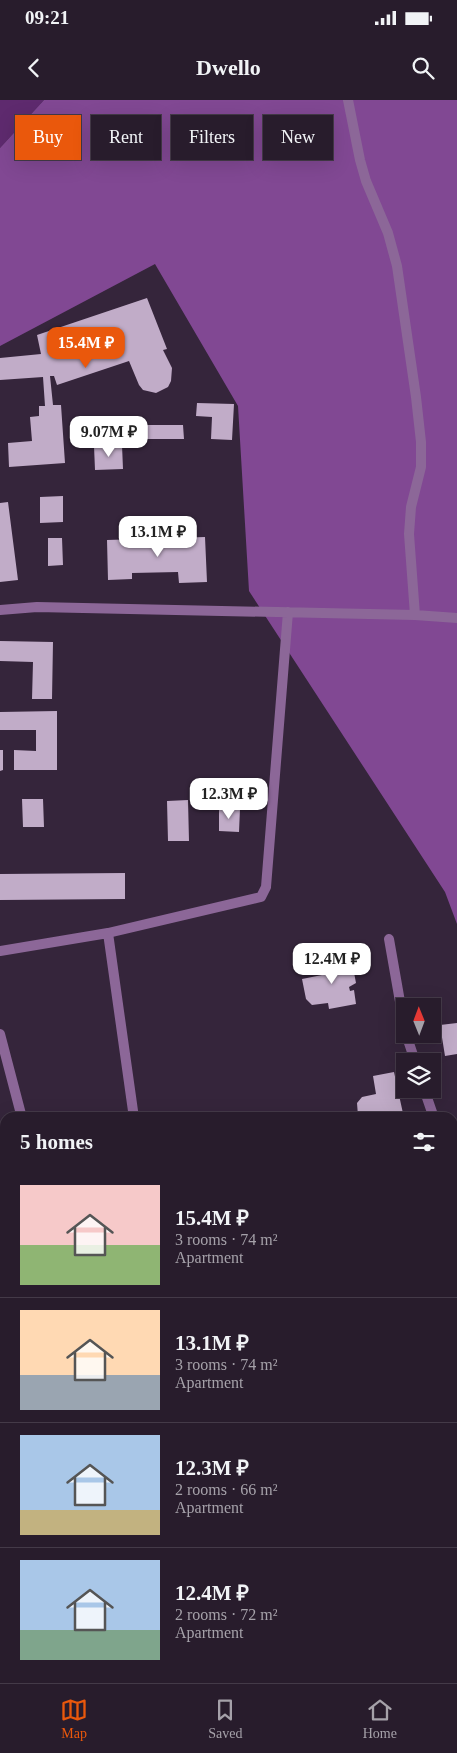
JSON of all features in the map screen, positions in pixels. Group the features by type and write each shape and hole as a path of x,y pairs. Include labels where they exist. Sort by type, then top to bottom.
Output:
{"street":[{"path":"348,100 366,181 388,233 398,266 416,397 421,442 421,467 411,507 409,534 415,615"},
{"path":"0,610 37,607 415,615 457,618"},
{"path":"0,951 108,933 261,897 266,887 288,612"},
{"path":"108,933 133,1112"},
{"path":"389,939 399,998"},
{"path":"0,1034 20,1112"},
{"path":"427,1098 432,1112"}],"shaded area":[{"path":"0,100 44,100 30,115 15,115 15,132 0,148"},
{"path":"44,100 457,100 457,924 445,892 249,591 238,406 155,264 0,346 0,148 15,132 15,160 81,160 81,115 30,115"}],"building":[{"path":"147,298 167,349 163,350 172,368 171,381 168,387 156,393 143,390 129,361 57,385 54,376 50,376 53,405 61,405 65,463 9,467 8,443 32,441 30,417 39,416 39,406 45,406 43,377 0,380 0,358 41,354 37,335"},
{"path":"197,403 234,404 232,440 211,439 212,417 196,416"},
{"path":"137,425 183,425 184,439 137,439"},
{"path":"122,445 123,469 95,470 94,446"},
{"path":"63,496 63,522 40,523 40,497"},
{"path":"8,502 18,580 0,582 0,503"},
{"path":"205,537 207,582 179,583 178,572 132,573 132,579 108,580 107,540"},
{"path":"48,538 62,538 63,565 48,566"},
{"path":"0,641 53,642 52,699 32,699 33,662 0,661"},
{"path":"57,711 57,770 14,770 14,750 36,751 36,730 0,730 0,712"},
{"path":"0,750 3,750 3,770 0,771"},
{"path":"22,799 43,799 44,827 23,827"},
{"path":"188,800 189,841 168,841 167,801"},
{"path":"219,808 240,809 239,832 219,831"},
{"path":"125,873 125,899 0,900 0,874"},
{"path":"340,957 341,964 352,962 356,983 349,987 350,991 354,990 356,1004 329,1009 328,1003 312,1005 306,999 302,979 322,975 320,961"},
{"path":"457,1023 457,1054 445,1056 441,1025"},
{"path":"394,1072 396,1098 400,1098 403,1112 358,1112 357,1103 362,1097 376,1094 373,1076"}]}
